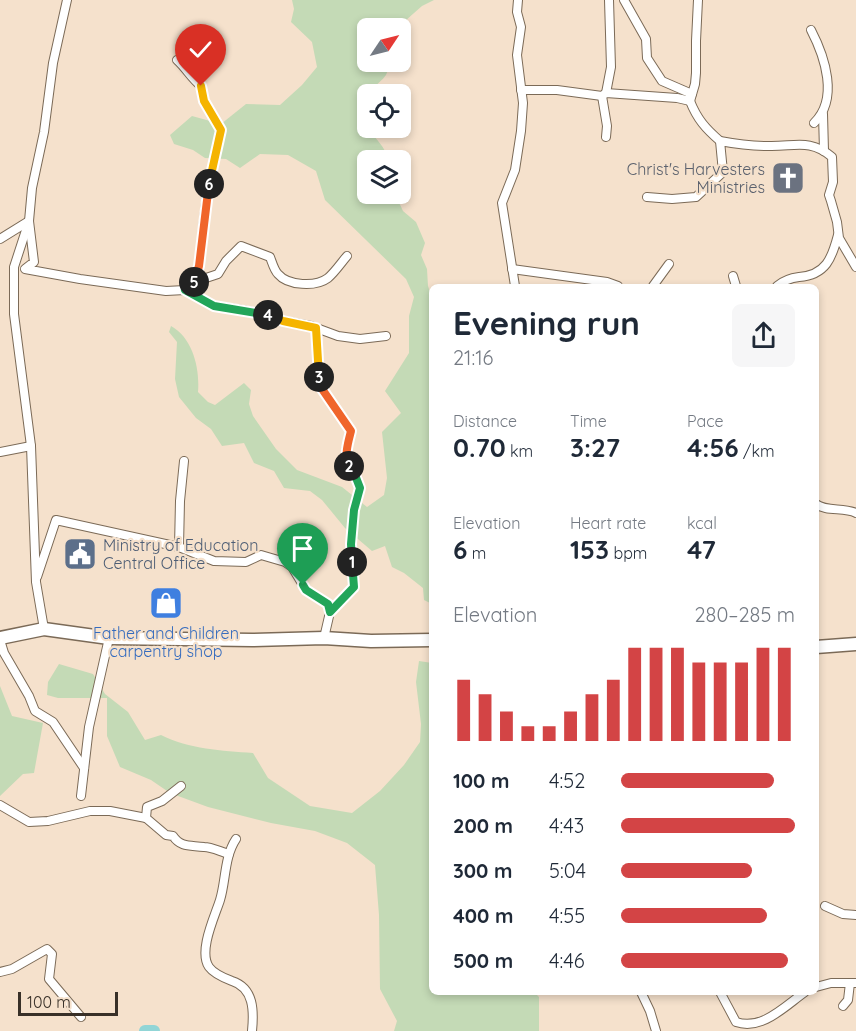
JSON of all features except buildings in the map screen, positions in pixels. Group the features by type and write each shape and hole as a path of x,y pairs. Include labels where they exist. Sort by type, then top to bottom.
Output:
{"main road":[{"path":"0,639 44,629 109,638 429,640"},
{"path":"819,646 856,644"}],"street":[{"path":"44,629 36,582 30,446 14,314 15,267 28,221 32,188 44,132 53,63 67,0"},
{"path":"515,284 501,203 515,170 521,131 523,103 518,56 521,27 517,12 518,0"},
{"path":"606,137 604,94 610,67 609,0"},
{"path":"624,0 646,39 647,58 662,81 691,98"},
{"path":"698,0 696,73 691,98 696,117 720,141 760,146 804,144 825,151 832,157 833,182 829,195 837,222 838,235 856,267"},
{"path":"811,30 825,65 829,97 823,114 825,151"},
{"path":"177,60 187,68 190,77 201,86 204,101 221,130 207,194 199,266 194,282"},
{"path":"521,90 691,98"},
{"path":"814,123 823,114"},
{"path":"647,197 672,199 696,197 723,172 720,141"},
{"path":"0,238 28,221"},
{"path":"28,221 34,262 26,269 166,291 185,290 214,306 266,315 338,336 360,339 386,336"},
{"path":"779,284 793,277 814,273 825,267 831,258 838,235"},
{"path":"185,290 194,282 218,273 241,246 270,257 277,274 286,280 304,283 315,283 327,279 347,256"},
{"path":"654,284 669,264"},
{"path":"512,269 612,284"},
{"path":"733,276 735,284"},
{"path":"316,328 320,386 351,431 346,451 347,464 360,488 354,510 351,544 354,587 330,612"},
{"path":"0,452 30,446"},
{"path":"179,547 184,461"},
{"path":"819,507 856,513"},
{"path":"36,582 56,520 179,547 214,561 246,562 261,555 285,562 292,567 306,590 328,604 330,612 324,638"},
{"path":"81,796 89,727 109,638"},
{"path":"0,639 4,653 35,711 52,722 84,768"},
{"path":"146,818 147,807 162,801 181,786"},
{"path":"0,805 29,822 48,821 90,811 110,811 146,818 166,835 173,836 177,843 192,847 205,847 229,854"},
{"path":"236,839 229,854 220,899 209,929 206,960 209,967 216,973 240,984 249,993 253,1009 252,1031"},
{"path":"825,906 843,914 856,915"},
{"path":"0,972 12,969 47,949 52,954 49,979 81,1017"},
{"path":"819,986 831,983 854,985 843,1006"},
{"path":"642,995 656,1031"},
{"path":"722,995 736,1022 747,1026 761,1023 801,995"}],"green space":[{"path":"292,0 434,0 422,6 408,18 357,18 357,72 387,72 377,84 357,84 357,138 376,138 384,150 357,150 357,204 400,204 403,211 416,222 425,243 421,255 427,269 429,289 429,602 424,600 423,588 392,567 385,546 372,551 345,528 322,500 310,491 284,488 274,471 254,463 244,443 222,446 211,429 196,418 179,397 175,379 177,342 169,332 171,326 179,331 190,346 198,374 198,392 208,402 215,405 244,383 251,390 249,404 253,416 276,449 297,470 342,487 367,507 384,495 387,478 382,432 401,413 385,391 409,353 409,316 414,297 406,279 325,200 316,171 288,155 260,154 240,168 226,159 205,158 193,150 174,144 170,135 192,116 221,124 246,104 280,105 302,85 317,67 312,42 291,22 294,9"},
{"path":"419,661 429,663 429,995 537,995 539,997 539,1031 394,1031 397,1021 380,989 379,915 375,865 347,843 315,831 271,823 208,807 170,793 151,780 120,767 107,736 107,698 58,698 47,695 48,682 59,664 93,674 105,694 128,712 145,740 161,735 194,746 253,753 268,778 310,806 352,813 380,791 404,765 420,742 421,724 416,682"},
{"path":"0,686 12,716 43,723 34,773 23,774 0,796"}],"waterway":[{"path":"145,1031 154,1031"}],"place":[{"name":"Christ's Harvesters Ministries","path":"788,178"},
{"name":"Ministry of Education Central Office","path":"80,554"},
{"name":"Father and Children carpentry shop","path":"166,603"}],"route":[{"path":"201,86 204,101 221,130 207,194 199,266 194,282 185,290 214,306 243,310 316,328 320,386 351,431 346,451 347,464 360,488 354,510 351,544 354,587 330,612 328,604 306,590 303,585"}]}
